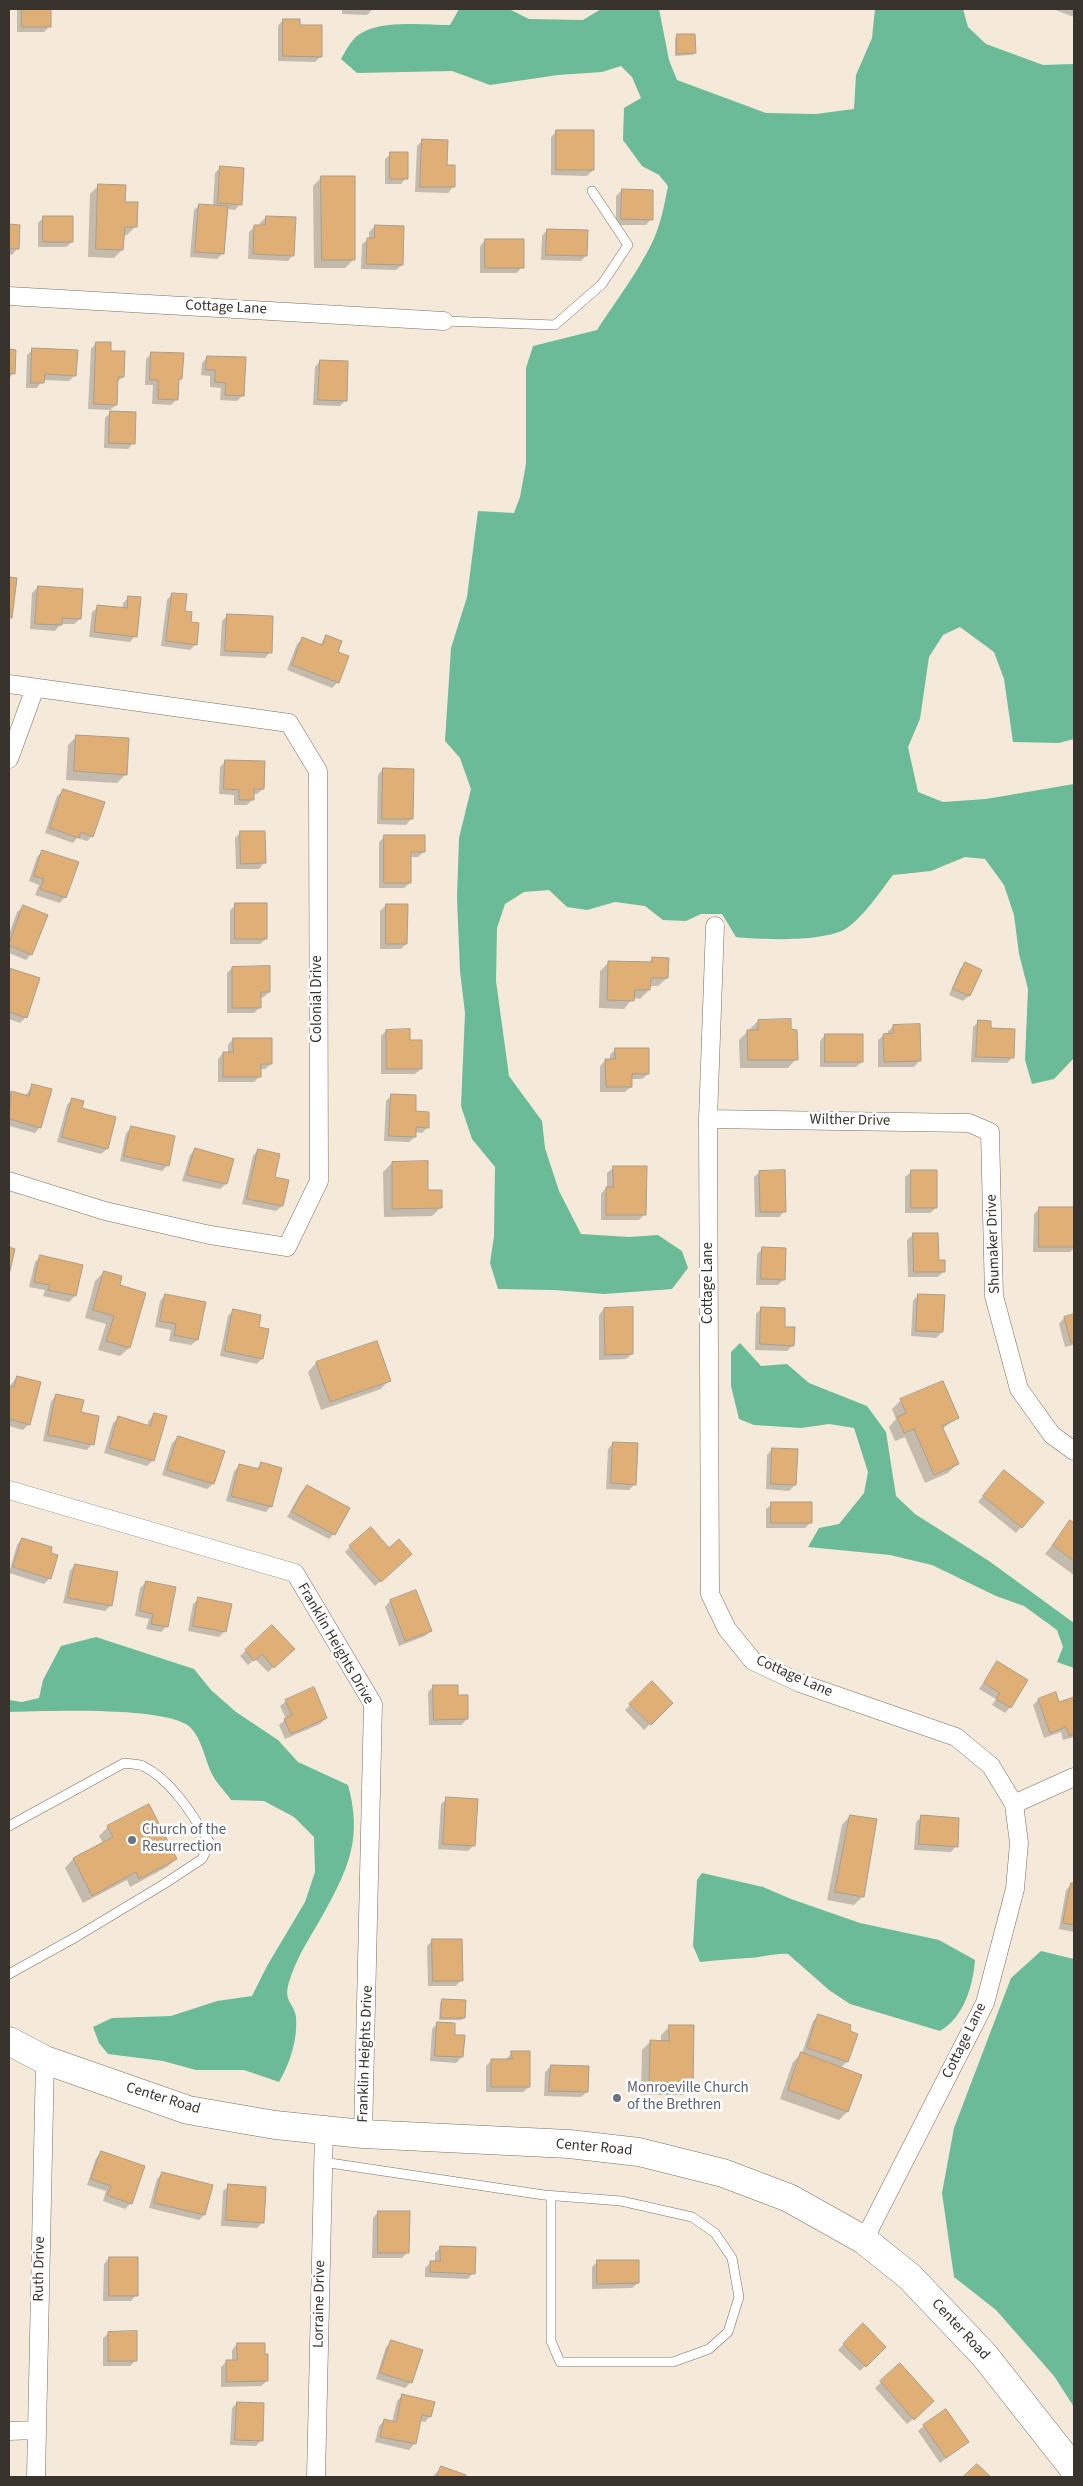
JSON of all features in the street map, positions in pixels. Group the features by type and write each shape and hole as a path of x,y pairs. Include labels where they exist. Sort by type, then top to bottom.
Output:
{"main road":[{"name":"Center Road","path":"9,2041 45,2060 188,2110 275,2125 364,2134 569,2144 639,2152 723,2173 789,2198 864,2240 910,2277 985,2356 1074,2469"}],"street":[{"name":"Cottage Lane","path":"9,296 444,321"},
{"name":"Colonial Drive","path":"9,684 289,723 318,771 319,1181 287,1246 210,1235 105,1211 9,1181"},
{"path":"9,759 35,688"},
{"name":"Cottage Lane","path":"714,926 708,1119 710,1594 728,1629 753,1661 800,1683 956,1737 991,1766 1014,1804 1020,1843 1015,1889 985,2003 864,2240"},
{"name":"Wilther Drive","path":"708,1119 968,1123 990,1132"},
{"name":"Shumaker Drive","path":"990,1132 994,1296 1019,1389 1052,1435 1074,1451"},
{"name":"Franklin Heights Drive","path":"9,1490 295,1573 373,1704 364,2134"},
{"path":"1014,1804 1074,1777"},
{"name":"Ruth Drive","path":"36,2477 45,2060"},
{"name":"Lorraine Drive","path":"316,2477 324,2130"},
{"path":"9,2430 36,2430"}],"lane":[{"path":"444,321 555,325 602,284 628,245 592,191"},
{"path":"9,1826 124,1763 142,1766 161,1778 191,1814 210,1843 202,1858 164,1884 76,1938 9,1974"},
{"path":"323,2162 551,2196 621,2201 692,2217 715,2233 732,2258 739,2297 728,2332 709,2349 673,2362 560,2362 551,2341 551,2196"}],"green space":[{"path":"459,9 509,9 529,19 583,20 601,9 659,9 669,60 677,80 766,113 816,114 854,109 856,75 872,38 875,9 963,9 968,27 986,44 1043,65 1074,64 1074,739 1059,743 1013,742 1004,679 994,652 960,627 943,635 929,657 920,719 908,747 918,792 943,802 986,799 1074,784 1074,1058 1054,1079 1032,1084 1025,1060 1028,989 1019,954 1014,915 1004,885 985,859 965,857 931,871 893,875 866,910 847,928 838,933 810,938 761,939 736,937 722,914 701,914 686,921 663,920 645,906 615,902 587,910 567,907 549,890 524,892 505,904 497,928 496,981 509,1076 542,1121 545,1148 559,1191 581,1234 629,1237 658,1235 682,1251 688,1268 672,1289 604,1294 554,1290 498,1289 490,1263 494,1236 495,1167 472,1139 461,1106 465,1013 460,971 457,898 459,838 471,789 460,758 445,741 451,648 467,597 478,511 514,513 520,497 526,464 526,368 533,346 597,330 632,278 651,245 659,224 668,186 659,175 642,166 623,140 624,108 641,98 632,77 621,66 602,72 558,75 490,85 452,71 357,73 341,59 352,41 362,32 386,25 450,25"},
{"path":"740,1343 761,1366 787,1364 809,1383 867,1406 886,1432 896,1496 915,1514 989,1561 1074,1623 1074,1668 1057,1662 1063,1647 1057,1630 1024,1606 996,1596 932,1565 890,1555 808,1547 819,1528 839,1524 864,1493 868,1472 854,1428 829,1424 801,1428 754,1425 739,1419 731,1386 731,1352"},
{"path":"96,1637 194,1669 211,1690 236,1712 278,1740 298,1762 348,1785 354,1820 351,1850 347,1865 334,1895 300,1954 292,1972 287,1994 295,2012 296,2034 290,2059 279,2082 244,2070 196,2070 163,2061 108,2054 99,2043 93,2027 112,2018 171,2016 217,2001 252,1996 267,1966 305,1902 315,1872 314,1837 294,1817 264,1801 231,1800 213,1776 194,1732 190,1727 177,1720 157,1716 104,1711 9,1712 9,1700 22,1702 39,1698 43,1680 61,1646"},
{"path":"702,1873 763,1887 791,1899 860,1923 939,1940 975,1960 966,2000 955,2018 940,2031 850,2004 829,1990 788,1954 700,1962 693,1946 697,1880"},
{"path":"1041,1951 1074,1959 1074,2407 1054,2376 996,2310 954,2277 942,2193 954,2128 1011,1978"}],"building":[{"path":"22,9 51,9 51,27 22,27"},
{"path":"283,19 300,19 300,25 322,25 322,57 283,56"},
{"path":"677,34 695,34 696,53 677,54"},
{"path":"556,130 594,130 594,170 556,170"},
{"path":"422,139 448,140 447,165 455,165 455,187 420,187"},
{"path":"390,152 408,152 408,179 390,179"},
{"path":"220,166 244,168 242,205 218,203"},
{"path":"321,176 355,176 355,260 322,260"},
{"path":"98,184 126,185 125,202 138,202 137,227 125,227 123,250 96,249"},
{"path":"622,189 653,190 653,220 621,219"},
{"path":"199,204 228,206 224,254 195,252"},
{"path":"43,216 73,216 73,242 43,242"},
{"path":"266,216 296,217 294,256 253,254 254,225 265,225"},
{"path":"9,224 20,225 19,249 9,249"},
{"path":"375,225 404,226 403,265 366,264 367,238 374,238"},
{"path":"547,229 588,230 587,256 546,255"},
{"path":"485,239 524,239 524,268 485,268"},
{"path":"96,342 111,342 111,351 125,351 124,377 118,377 117,405 94,404"},
{"path":"32,348 78,350 76,376 45,374 44,383 31,383"},
{"path":"9,349 16,350 15,374 9,373"},
{"path":"151,352 184,353 182,379 179,379 178,400 158,399 158,380 150,380"},
{"path":"207,356 246,357 244,396 225,395 226,383 215,382 215,370 206,370"},
{"path":"320,360 348,361 347,401 318,400"},
{"path":"110,411 136,412 135,444 109,443"},
{"path":"9,577 17,578 12,618 9,618"},
{"path":"38,586 83,589 81,619 62,618 62,625 35,624"},
{"path":"172,593 187,594 185,611 192,612 191,622 199,623 197,645 166,641"},
{"path":"128,596 141,597 137,637 94,632 97,605 127,608"},
{"path":"227,614 273,616 272,653 225,651"},
{"path":"326,635 342,641 338,652 349,656 339,683 292,665 302,637 322,645"},
{"path":"76,735 129,738 127,775 74,771"},
{"path":"225,760 265,761 264,789 254,789 254,800 239,800 239,790 224,789"},
{"path":"383,768 414,769 413,819 382,819"},
{"path":"63,789 105,802 93,837 81,832 79,838 50,828"},
{"path":"240,831 265,831 266,863 241,864"},
{"path":"384,835 425,835 425,852 411,852 411,883 384,883"},
{"path":"42,850 79,862 66,898 40,889 44,879 34,876"},
{"path":"235,903 267,903 267,939 235,939"},
{"path":"386,904 408,904 407,944 386,944"},
{"path":"23,905 48,915 32,955 9,945"},
{"path":"652,957 669,958 668,978 651,978 650,990 635,990 634,1001 607,1000 608,961 652,962"},
{"path":"965,962 982,970 970,996 953,989"},
{"path":"270,966 270,992 261,992 261,1008 232,1008 232,967"},
{"path":"9,968 40,978 27,1018 9,1012"},
{"path":"791,1019 791,1029 797,1030 798,1060 748,1060 747,1030 758,1030 758,1020"},
{"path":"978,1020 991,1021 991,1028 1015,1029 1014,1058 976,1057"},
{"path":"920,1024 921,1061 884,1062 883,1034 893,1033 893,1025"},
{"path":"410,1029 410,1040 422,1040 422,1069 386,1069 386,1030"},
{"path":"825,1034 863,1034 863,1062 825,1062"},
{"path":"233,1038 272,1038 272,1064 261,1064 261,1077 223,1077 223,1052 233,1052"},
{"path":"615,1048 649,1048 649,1074 632,1074 632,1087 606,1087 605,1059 615,1059"},
{"path":"32,1084 52,1089 41,1128 9,1119 11,1091 29,1096"},
{"path":"391,1094 416,1095 416,1111 429,1112 429,1128 416,1127 416,1137 389,1136"},
{"path":"72,1098 84,1101 82,1108 116,1117 108,1149 62,1137"},
{"path":"131,1126 175,1136 169,1166 124,1156"},
{"path":"195,1148 234,1159 227,1184 187,1175"},
{"path":"258,1149 280,1154 275,1177 289,1180 283,1206 247,1199"},
{"path":"428,1161 428,1190 442,1190 442,1208 392,1209 392,1162"},
{"path":"613,1166 647,1166 646,1215 606,1215 606,1187 613,1187"},
{"path":"785,1170 786,1212 760,1212 759,1171"},
{"path":"911,1170 937,1170 937,1208 911,1208"},
{"path":"1039,1207 1074,1207 1074,1247 1039,1247"},
{"path":"913,1233 938,1233 939,1260 945,1260 945,1272 914,1272"},
{"path":"9,1247 15,1249 9,1275"},
{"path":"762,1247 786,1248 785,1280 761,1279"},
{"path":"40,1255 83,1265 76,1296 48,1290 50,1285 34,1282"},
{"path":"104,1271 122,1276 120,1285 146,1293 130,1348 106,1341 114,1316 93,1310"},
{"path":"165,1294 206,1302 198,1340 174,1335 176,1324 160,1321"},
{"path":"918,1294 945,1295 943,1332 916,1331"},
{"path":"633,1307 633,1354 605,1355 604,1308"},
{"path":"761,1307 785,1308 785,1327 795,1327 794,1346 760,1344"},
{"path":"233,1309 261,1315 259,1327 269,1329 263,1359 225,1351"},
{"path":"1074,1314 1074,1342 1071,1343 1064,1317"},
{"path":"377,1341 391,1381 330,1402 316,1362"},
{"path":"17,1376 41,1382 30,1425 9,1419 9,1386 14,1387"},
{"path":"943,1381 959,1418 942,1426 959,1464 934,1475 914,1429 904,1433 897,1417 906,1413 900,1399"},
{"path":"56,1394 84,1400 81,1412 99,1416 94,1445 48,1435"},
{"path":"154,1413 167,1416 154,1461 109,1448 118,1416 150,1426"},
{"path":"178,1436 225,1451 214,1484 167,1470"},
{"path":"613,1442 638,1443 636,1485 611,1483"},
{"path":"772,1448 798,1449 796,1485 771,1484"},
{"path":"261,1462 282,1468 272,1507 231,1496 239,1464 259,1469"},
{"path":"1004,1470 1044,1502 1022,1528 983,1496"},
{"path":"307,1485 350,1508 335,1535 292,1512"},
{"path":"771,1502 812,1502 812,1523 771,1523"},
{"path":"1070,1520 1074,1523 1074,1561 1053,1545"},
{"path":"371,1527 389,1548 399,1539 412,1554 381,1582 349,1546"},
{"path":"22,1538 52,1547 51,1553 58,1555 51,1579 13,1567"},
{"path":"75,1564 118,1572 112,1606 68,1598"},
{"path":"146,1581 176,1587 168,1627 151,1624 153,1614 140,1611"},
{"path":"416,1590 432,1631 405,1641 390,1600"},
{"path":"198,1597 232,1604 226,1632 193,1626"},
{"path":"272,1625 295,1649 274,1668 262,1654 254,1661 245,1650"},
{"path":"997,1661 1028,1680 1011,1708 996,1699 1000,1693 984,1683"},
{"path":"652,1681 673,1703 651,1725 629,1704"},
{"path":"433,1685 458,1685 458,1695 468,1695 468,1719 434,1720"},
{"path":"314,1687 327,1718 291,1734 284,1719 292,1715 285,1700"},
{"path":"1056,1692 1059,1702 1074,1697 1074,1734 1069,1736 1066,1727 1050,1733 1038,1699"},
{"path":"446,1797 478,1799 475,1846 443,1844"},
{"path":"149,1804 177,1859 139,1879 136,1872 92,1896 73,1858 113,1837 107,1826"},
{"path":"850,1815 877,1819 864,1897 835,1892"},
{"path":"921,1815 959,1818 958,1847 919,1844"},
{"path":"1071,1883 1074,1883 1074,1925 1063,1923"},
{"path":"432,1939 462,1939 463,1981 433,1981"},
{"path":"442,1999 466,2000 465,2018 441,2018"},
{"path":"818,2014 851,2025 850,2031 858,2034 848,2062 807,2048"},
{"path":"437,2022 455,2023 455,2035 465,2035 463,2057 435,2056"},
{"path":"669,2025 694,2025 693,2087 649,2086 650,2040 669,2041"},
{"path":"511,2051 530,2051 530,2087 491,2087 491,2059 512,2059"},
{"path":"801,2052 862,2075 848,2112 788,2090"},
{"path":"551,2065 589,2066 588,2092 549,2091"},
{"path":"101,2151 145,2166 132,2204 107,2195 111,2186 91,2179"},
{"path":"162,2172 213,2185 205,2215 154,2203"},
{"path":"228,2184 266,2187 264,2223 226,2220"},
{"path":"378,2211 410,2211 409,2253 378,2253"},
{"path":"440,2246 476,2247 475,2274 430,2272 430,2261 440,2261"},
{"path":"109,2257 138,2257 138,2296 109,2296"},
{"path":"597,2260 639,2260 639,2283 597,2284"},
{"path":"863,2323 886,2347 866,2367 843,2344"},
{"path":"137,2331 137,2361 108,2361 108,2332"},
{"path":"391,2340 423,2350 412,2383 380,2373"},
{"path":"237,2343 265,2343 265,2354 268,2354 268,2381 226,2382 226,2360 237,2360"},
{"path":"900,2363 934,2401 914,2420 880,2381"},
{"path":"402,2394 435,2402 431,2417 422,2415 416,2444 380,2437 384,2419 396,2422"},
{"path":"237,2402 264,2403 263,2441 235,2440"},
{"path":"946,2409 969,2442 946,2458 923,2425"},
{"path":"977,2464 991,2477 963,2477"},
{"path":"441,2466 466,2475 466,2477 437,2477"}],"place":[{"name":"Church of the Resurrection","path":"132,1840"},
{"name":"Monroeville Church of the Brethren","path":"617,2098"}]}
